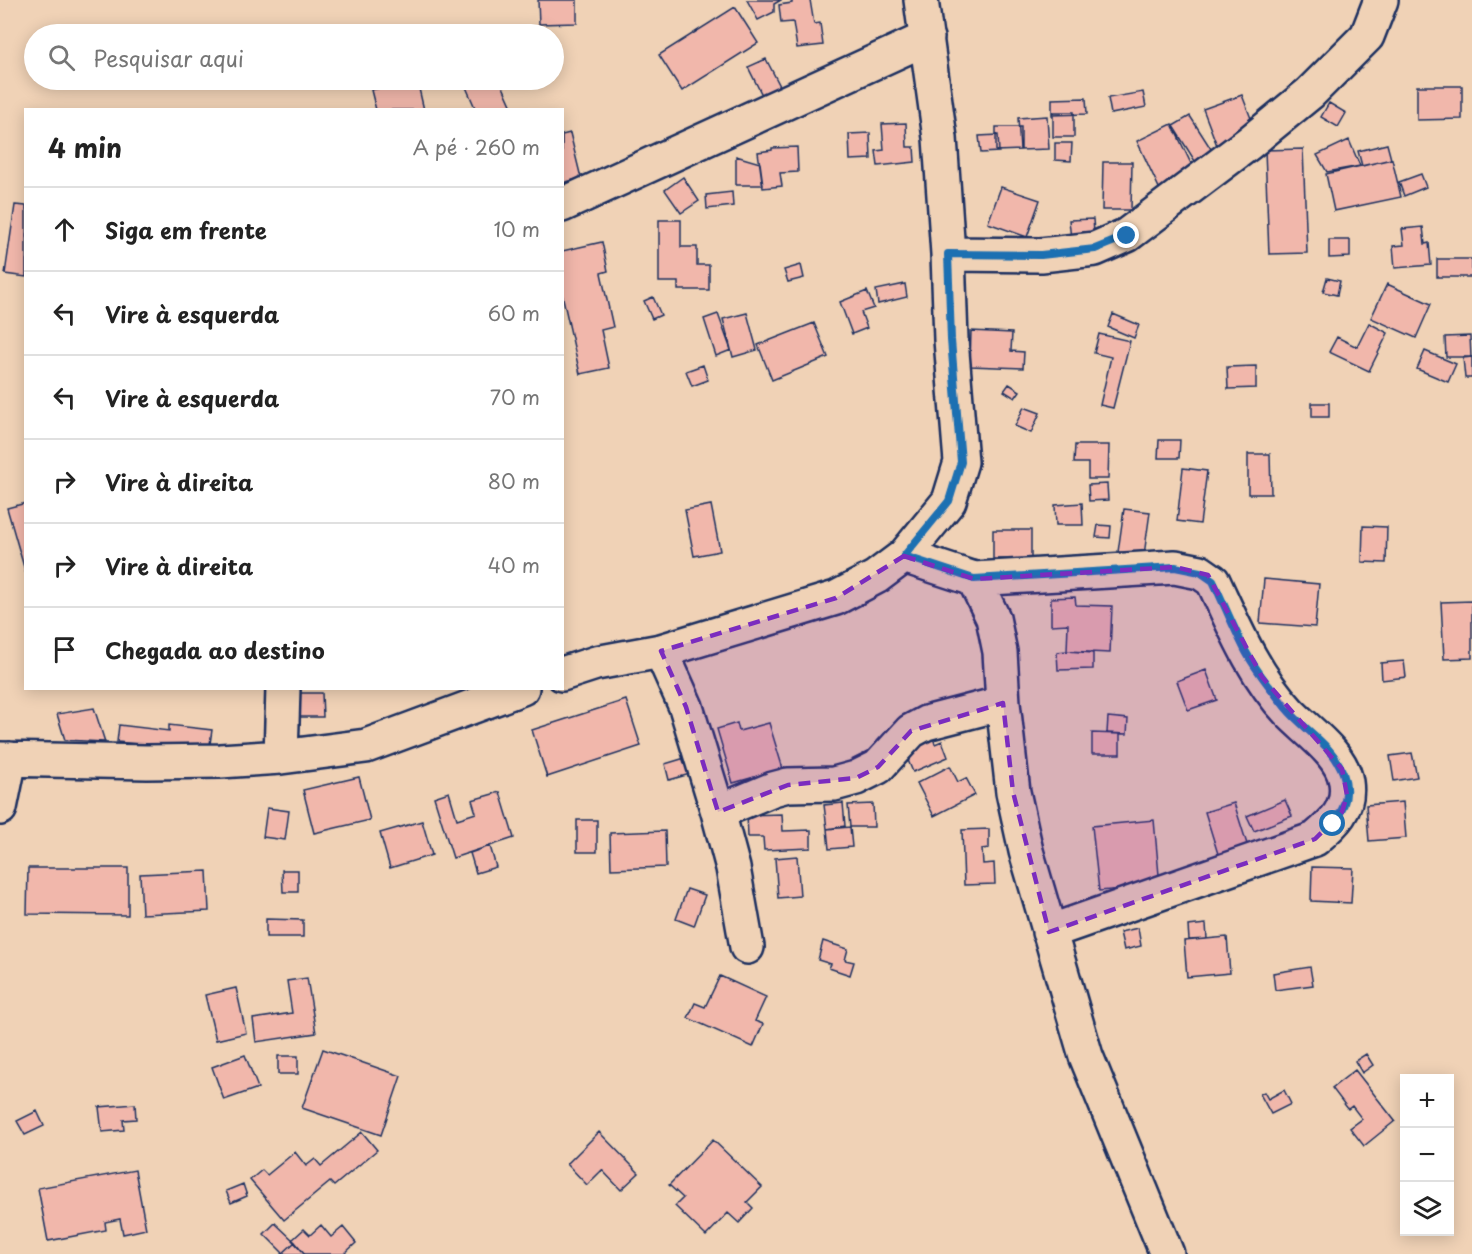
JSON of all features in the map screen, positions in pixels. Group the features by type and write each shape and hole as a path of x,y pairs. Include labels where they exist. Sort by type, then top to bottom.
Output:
{"street":[{"path":"564,673 596,663 661,651 836,598 876,577 904,556 949,501 961,462 951,340 940,138 921,0"},
{"path":"948,254 1041,255 1095,249 1127,236 1249,144 1310,93 1367,36 1381,0"},
{"path":"564,204 927,38"},
{"path":"904,556 974,579 1175,567 1208,575 1213,581 1246,652 1262,677 1289,711 1317,736 1331,753 1346,780 1347,795 1342,812 1333,824 1315,839 1049,932"},
{"path":"974,579 993,618 1000,652 1013,792 1026,851 1049,932 1086,1056 1167,1254"},
{"path":"661,651 686,707 718,812 733,868 747,947"},
{"path":"281,757 283,690"},
{"path":"0,808 5,759 220,761 281,757 366,746 517,690"},
{"path":"718,812 788,785 834,784 856,778 878,767 911,730 926,723 1003,703"}],"highlighted area":[{"path":"904,556 974,579 1175,567 1208,575 1262,677 1342,769 1347,795 1342,812 1315,839 1049,932 1013,792 1003,703 911,731 878,767 856,778 788,785 718,812 686,707 661,651 836,598"}],"building":[{"path":"538,0 577,0 577,23 539,24"},
{"path":"747,0 781,0 774,4 774,12 758,20"},
{"path":"792,0 810,0 814,24 820,23 823,45 797,48 793,22 781,23 779,5 792,3"},
{"path":"735,7 758,43 682,91 659,55"},
{"path":"766,59 782,90 764,99 748,67"},
{"path":"1417,86 1462,86 1462,119 1417,120"},
{"path":"371,90 419,90 424,108 376,108"},
{"path":"467,90 504,90 512,107 510,108 475,108"},
{"path":"1143,92 1146,107 1111,114 1108,98"},
{"path":"1242,95 1257,134 1218,148 1203,109"},
{"path":"1086,98 1087,114 1052,115 1052,99"},
{"path":"1329,103 1346,113 1338,127 1321,117"},
{"path":"1053,112 1074,112 1074,137 1053,137"},
{"path":"1047,116 1049,149 1020,150 1018,118"},
{"path":"1190,116 1220,163 1203,174 1173,126"},
{"path":"906,123 907,147 914,147 915,162 878,166 876,151 884,150 882,124"},
{"path":"1172,124 1196,174 1160,190 1137,141"},
{"path":"996,127 1021,127 1021,150 996,151"},
{"path":"570,133 581,178 564,182 564,134"},
{"path":"870,133 871,159 850,160 849,134"},
{"path":"998,135 999,152 981,153 979,136"},
{"path":"1349,140 1360,166 1327,172 1317,155"},
{"path":"1055,143 1072,143 1071,161 1055,160"},
{"path":"1387,144 1391,159 1362,166 1358,151"},
{"path":"797,147 798,172 780,173 782,186 763,188 758,152 772,150 772,148"},
{"path":"1303,149 1307,253 1269,254 1265,150"},
{"path":"736,156 760,163 763,185 736,185"},
{"path":"1392,159 1401,197 1334,211 1326,174"},
{"path":"1103,162 1132,162 1131,210 1102,210"},
{"path":"1421,174 1426,187 1404,196 1399,182"},
{"path":"683,177 699,201 681,213 665,190"},
{"path":"1001,187 1040,200 1027,237 988,223"},
{"path":"732,192 733,206 707,209 706,195"},
{"path":"15,205 24,206 24,277 5,274"},
{"path":"1093,219 1095,246 1072,249 1069,220"},
{"path":"659,220 681,220 681,247 697,247 697,265 709,265 709,290 678,290 678,282 659,282"},
{"path":"1423,227 1425,244 1429,243 1431,265 1395,268 1393,246 1404,245 1402,229"},
{"path":"1329,240 1350,240 1350,257 1329,258"},
{"path":"602,242 608,271 601,273 613,327 601,330 609,368 580,374 564,303 564,251"},
{"path":"1437,259 1472,259 1472,277 1437,277"},
{"path":"801,265 804,278 788,282 784,270"},
{"path":"1327,278 1340,281 1337,295 1323,292"},
{"path":"905,284 907,297 878,304 876,290"},
{"path":"1387,284 1431,304 1416,338 1371,318"},
{"path":"867,291 874,308 861,312 867,328 852,334 840,302"},
{"path":"653,297 661,315 652,319 644,301"},
{"path":"747,313 757,350 733,357 723,319"},
{"path":"718,314 731,350 716,356 704,319"},
{"path":"1113,314 1139,325 1134,338 1108,327"},
{"path":"814,323 828,357 772,380 758,345"},
{"path":"1369,323 1388,333 1369,371 1329,352 1337,337 1357,347"},
{"path":"971,331 1012,333 1011,351 1024,352 1023,368 970,366"},
{"path":"1099,334 1130,341 1113,408 1100,405 1111,357 1094,353"},
{"path":"1470,336 1471,357 1446,357 1445,337"},
{"path":"1425,351 1456,364 1448,382 1417,369"},
{"path":"1472,357 1472,378 1465,378 1463,358"},
{"path":"703,365 708,380 692,386 686,371"},
{"path":"1256,366 1256,388 1228,389 1227,367"},
{"path":"1009,384 1020,391 1015,398 1004,391"},
{"path":"1312,403 1329,403 1329,417 1312,417"},
{"path":"1024,407 1040,413 1031,433 1015,426"},
{"path":"1159,440 1180,440 1179,458 1158,458"},
{"path":"1075,445 1109,445 1108,479 1088,479 1088,463 1074,463"},
{"path":"1248,454 1270,454 1271,494 1248,494"},
{"path":"1183,468 1207,471 1200,524 1177,521"},
{"path":"1107,484 1108,500 1089,501 1088,485"},
{"path":"1082,503 1083,525 1056,525 1055,505"},
{"path":"24,504 24,567 7,508"},
{"path":"711,505 720,551 694,556 685,510"},
{"path":"1124,509 1150,512 1144,555 1118,552"},
{"path":"1098,525 1111,526 1110,538 1096,537"},
{"path":"1363,526 1387,527 1386,563 1362,562"},
{"path":"993,530 1031,530 1031,559 993,559"},
{"path":"1264,579 1319,584 1315,627 1260,623"},
{"path":"1075,597 1076,605 1112,606 1110,653 1067,651 1068,624 1051,625 1051,598"},
{"path":"1472,601 1472,658 1444,659 1441,602"},
{"path":"1057,652 1093,653 1093,669 1058,670"},
{"path":"1404,661 1406,677 1382,680 1381,663"},
{"path":"1206,670 1217,700 1188,710 1177,681"},
{"path":"298,693 322,693 323,717 298,717"},
{"path":"626,700 641,746 547,777 532,730"},
{"path":"94,708 105,742 65,740 57,714"},
{"path":"1108,717 1128,719 1127,734 1107,733"},
{"path":"737,723 739,731 769,723 783,769 733,783 717,729"},
{"path":"119,725 169,731 169,725 212,730 209,751 117,742"},
{"path":"1092,733 1120,734 1120,754 1092,754"},
{"path":"932,734 935,744 942,741 948,757 913,772 902,746"},
{"path":"1412,753 1417,777 1394,781 1390,756"},
{"path":"685,758 690,774 669,780 665,764"},
{"path":"950,766 958,782 966,778 975,795 934,816 917,783"},
{"path":"359,777 370,820 314,833 303,790"},
{"path":"449,792 457,819 476,813 472,800 500,792 514,838 453,858 434,797"},
{"path":"1285,800 1292,816 1254,831 1247,816"},
{"path":"1403,802 1406,838 1369,841 1366,805"},
{"path":"843,803 845,826 827,829 824,805"},
{"path":"1234,803 1252,860 1223,870 1205,812"},
{"path":"873,804 874,827 850,827 848,805"},
{"path":"267,808 289,811 285,840 263,837"},
{"path":"782,814 783,831 811,830 811,848 764,850 763,837 748,837 747,815"},
{"path":"577,820 597,820 597,852 577,852"},
{"path":"1154,820 1160,886 1099,891 1092,826"},
{"path":"422,821 432,855 390,868 380,833"},
{"path":"850,827 852,847 829,849 827,829"},
{"path":"989,829 989,848 982,849 983,864 994,863 995,884 964,885 962,830"},
{"path":"665,831 666,867 611,869 610,833"},
{"path":"490,846 496,867 476,873 470,853"},
{"path":"797,856 800,896 778,898 775,858"},
{"path":"1312,867 1353,868 1351,903 1311,901"},
{"path":"28,868 128,868 128,915 27,914"},
{"path":"282,870 298,870 298,892 283,892"},
{"path":"207,871 209,911 142,914 140,874"},
{"path":"687,889 705,895 694,926 676,919"},
{"path":"266,919 303,920 303,937 266,937"},
{"path":"1206,924 1207,939 1189,940 1188,926"},
{"path":"1138,928 1141,946 1124,950 1120,932"},
{"path":"1227,937 1230,973 1187,977 1184,941"},
{"path":"823,941 848,949 845,960 854,962 850,975 829,968 831,964 818,960"},
{"path":"1310,967 1313,985 1275,990 1273,973"},
{"path":"720,976 766,997 755,1021 763,1024 753,1047 688,1018 695,1003 705,1007"},
{"path":"307,978 316,1033 256,1042 253,1019 292,1013 287,981"},
{"path":"236,988 246,1033 216,1040 205,995"},
{"path":"323,1049 401,1076 381,1135 302,1108"},
{"path":"1366,1054 1373,1065 1362,1073 1355,1061"},
{"path":"245,1055 258,1088 224,1100 212,1067"},
{"path":"278,1056 298,1056 298,1074 278,1074"},
{"path":"1355,1070 1395,1121 1364,1146 1350,1128 1362,1119 1352,1106 1348,1109 1332,1088"},
{"path":"1284,1090 1291,1104 1271,1114 1260,1094 1264,1092 1268,1099"},
{"path":"135,1104 136,1119 123,1120 124,1130 102,1132 99,1107"},
{"path":"37,1111 44,1126 25,1135 17,1121"},
{"path":"362,1132 377,1150 334,1186 330,1182 284,1220 250,1180 262,1170 267,1175 295,1152 306,1166 315,1159 321,1166"},
{"path":"599,1132 639,1173 621,1190 602,1170 587,1185 567,1164"},
{"path":"713,1140 762,1187 747,1202 753,1208 739,1223 728,1213 706,1236 675,1206 683,1198 669,1185"},
{"path":"135,1170 146,1229 123,1234 120,1219 105,1222 106,1230 48,1241 38,1188"},
{"path":"243,1184 247,1196 231,1203 226,1191"},
{"path":"275,1223 295,1242 283,1253 264,1234"},
{"path":"321,1225 331,1237 343,1227 356,1243 344,1254 305,1254 292,1240 304,1229 310,1235"},
{"path":"295,1242 305,1254 282,1254"}],"route":[{"path":"1127,236 1095,249 1041,255 948,254 951,340 961,462 949,501 904,556 974,579 1175,567 1208,575 1213,581 1246,652 1262,677 1289,711 1317,736 1342,770 1346,780 1347,795 1342,812 1333,824"}]}
